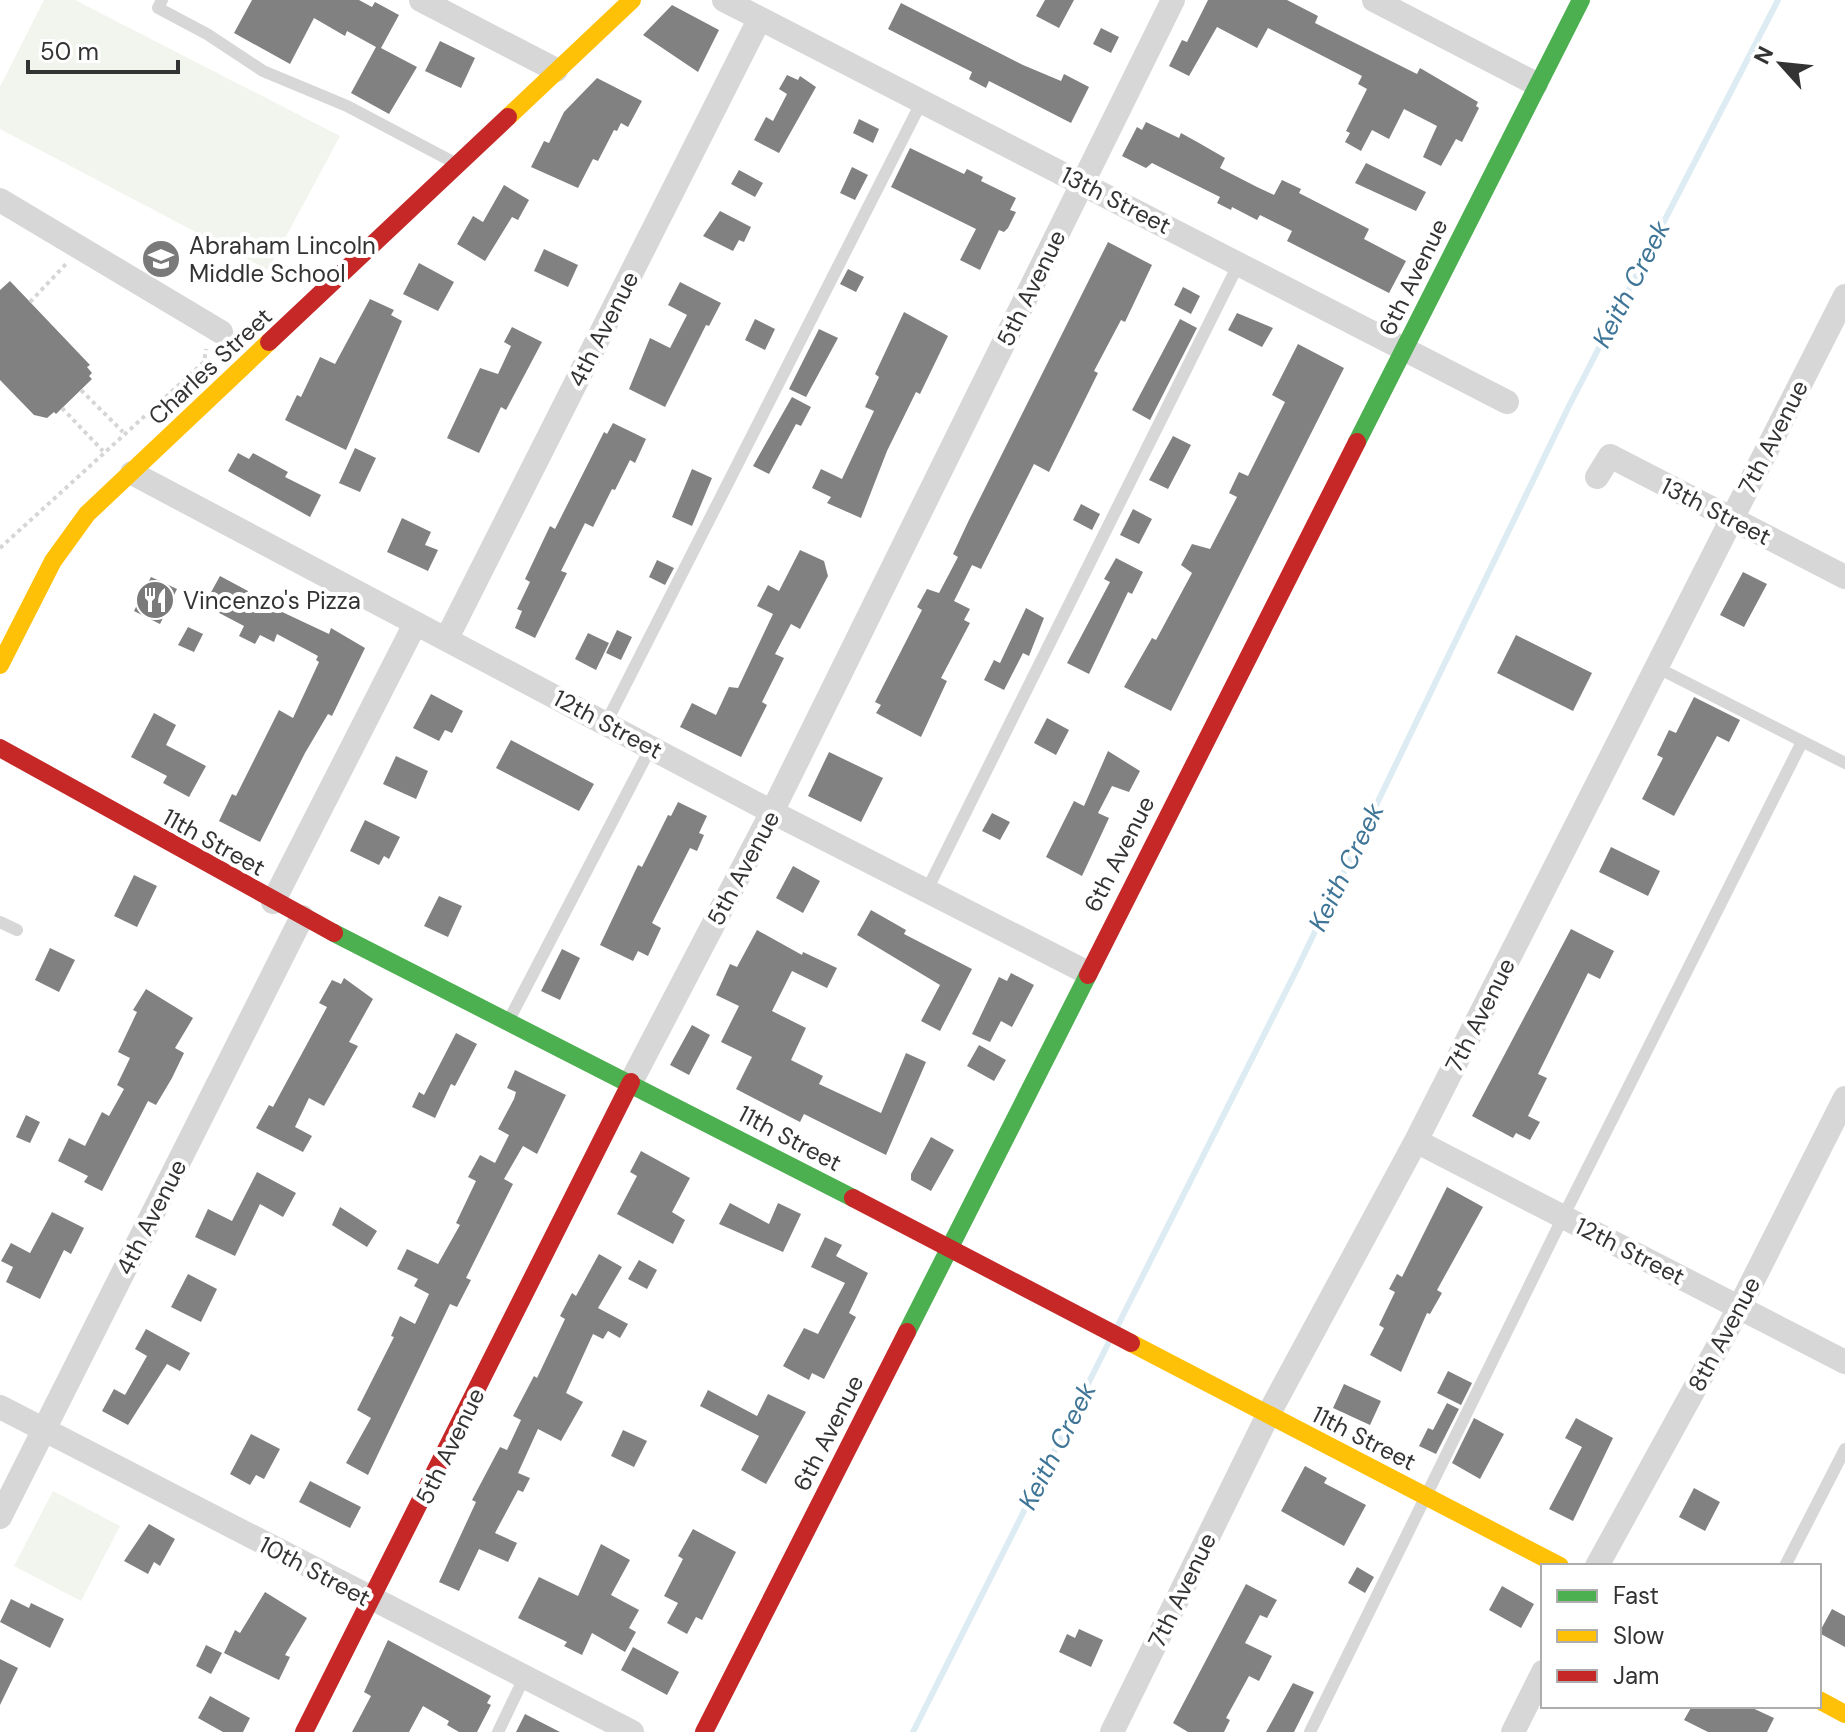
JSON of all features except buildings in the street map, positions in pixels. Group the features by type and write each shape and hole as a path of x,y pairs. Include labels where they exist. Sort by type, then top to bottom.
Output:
{"main road":[{"name":"Charles Street","path":"0,665 53,561 87,514 632,0"},
{"name":"6th Avenue","path":"704,1732 1086,972 1581,0"},
{"name":"11th Street","path":"0,748 273,902 631,1082 1556,1564"},
{"name":"5th Avenue","path":"304,1732 373,1601 631,1082"},
{"path":"1821,1701 1845,1714"}],"street":[{"path":"421,0 556,70"},
{"name":"13th Street","path":"724,0 1507,402"},
{"name":"5th Avenue","path":"631,1082 772,812 1173,0"},
{"path":"1374,0 1536,84"},
{"name":"4th Avenue","path":"447,638 759,20"},
{"path":"0,200 210,337"},
{"name":"7th Avenue","path":"1112,1732 1268,1415 1416,1141 1845,296"},
{"name":"13th Street","path":"1597,477 1610,456 1845,577"},
{"name":"12th Street","path":"132,473 772,812 1086,972"},
{"path":"273,902 415,624"},
{"name":"4th Avenue","path":"0,1517 302,917"},
{"name":"8th Avenue","path":"1598,1564 1739,1308 1845,1098"},
{"name":"12th Street","path":"1416,1141 1845,1362"},
{"name":"10th Street","path":"0,1407 632,1732"},
{"path":"1513,1732 1541,1676"}],"lane":[{"path":"162,0 158,8 207,34 263,71 347,106 458,165"},
{"path":"606,723 922,101"},
{"path":"927,890 1239,262"},
{"path":"1656,667 1845,763"},
{"path":"1310,1732 1428,1498 1563,1217 1802,742"},
{"path":"509,1021 651,747"},
{"path":"0,922 17,930"},
{"path":"1786,1564 1845,1449"},
{"path":"498,1732 524,1678"}],"path":[{"path":"53,256 79,272"},
{"path":"30,302 66,264"},
{"path":"0,548 123,432 204,362 205,347 210,337"},
{"path":"81,390 123,432"},
{"path":"62,408 103,451"}],"shaded area":[{"path":"44,0 75,0 340,136 268,270 0,129 0,87"},
{"path":"53,1491 120,1526 81,1601 14,1566"}],"waterway":[{"name":"Keith Creek","path":"1118,1325 1296,971 1569,406 1778,0"},
{"name":"Keith Creek","path":"913,1732 1109,1342"}],"traffic: fast":[{"path":"1357,442 1581,0"},
{"path":"334,933 853,1198"},
{"path":"907,1332 1088,975"}],"traffic: slow":[{"path":"508,117 632,0"},
{"path":"0,665 53,561 87,514 269,342"},
{"path":"1131,1343 1556,1564"},
{"path":"1821,1701 1845,1714"}],"traffic: jam":[{"path":"269,342 508,117"},
{"path":"1088,975 1357,442"},
{"path":"0,748 334,933"},
{"path":"304,1732 631,1082"},
{"path":"853,1198 1131,1343"},
{"path":"704,1732 907,1332"}],"place":[{"name":"Abraham Lincoln Middle School","path":"161,259"},
{"name":"Vincenzo's Pizza","path":"155,600"}]}
